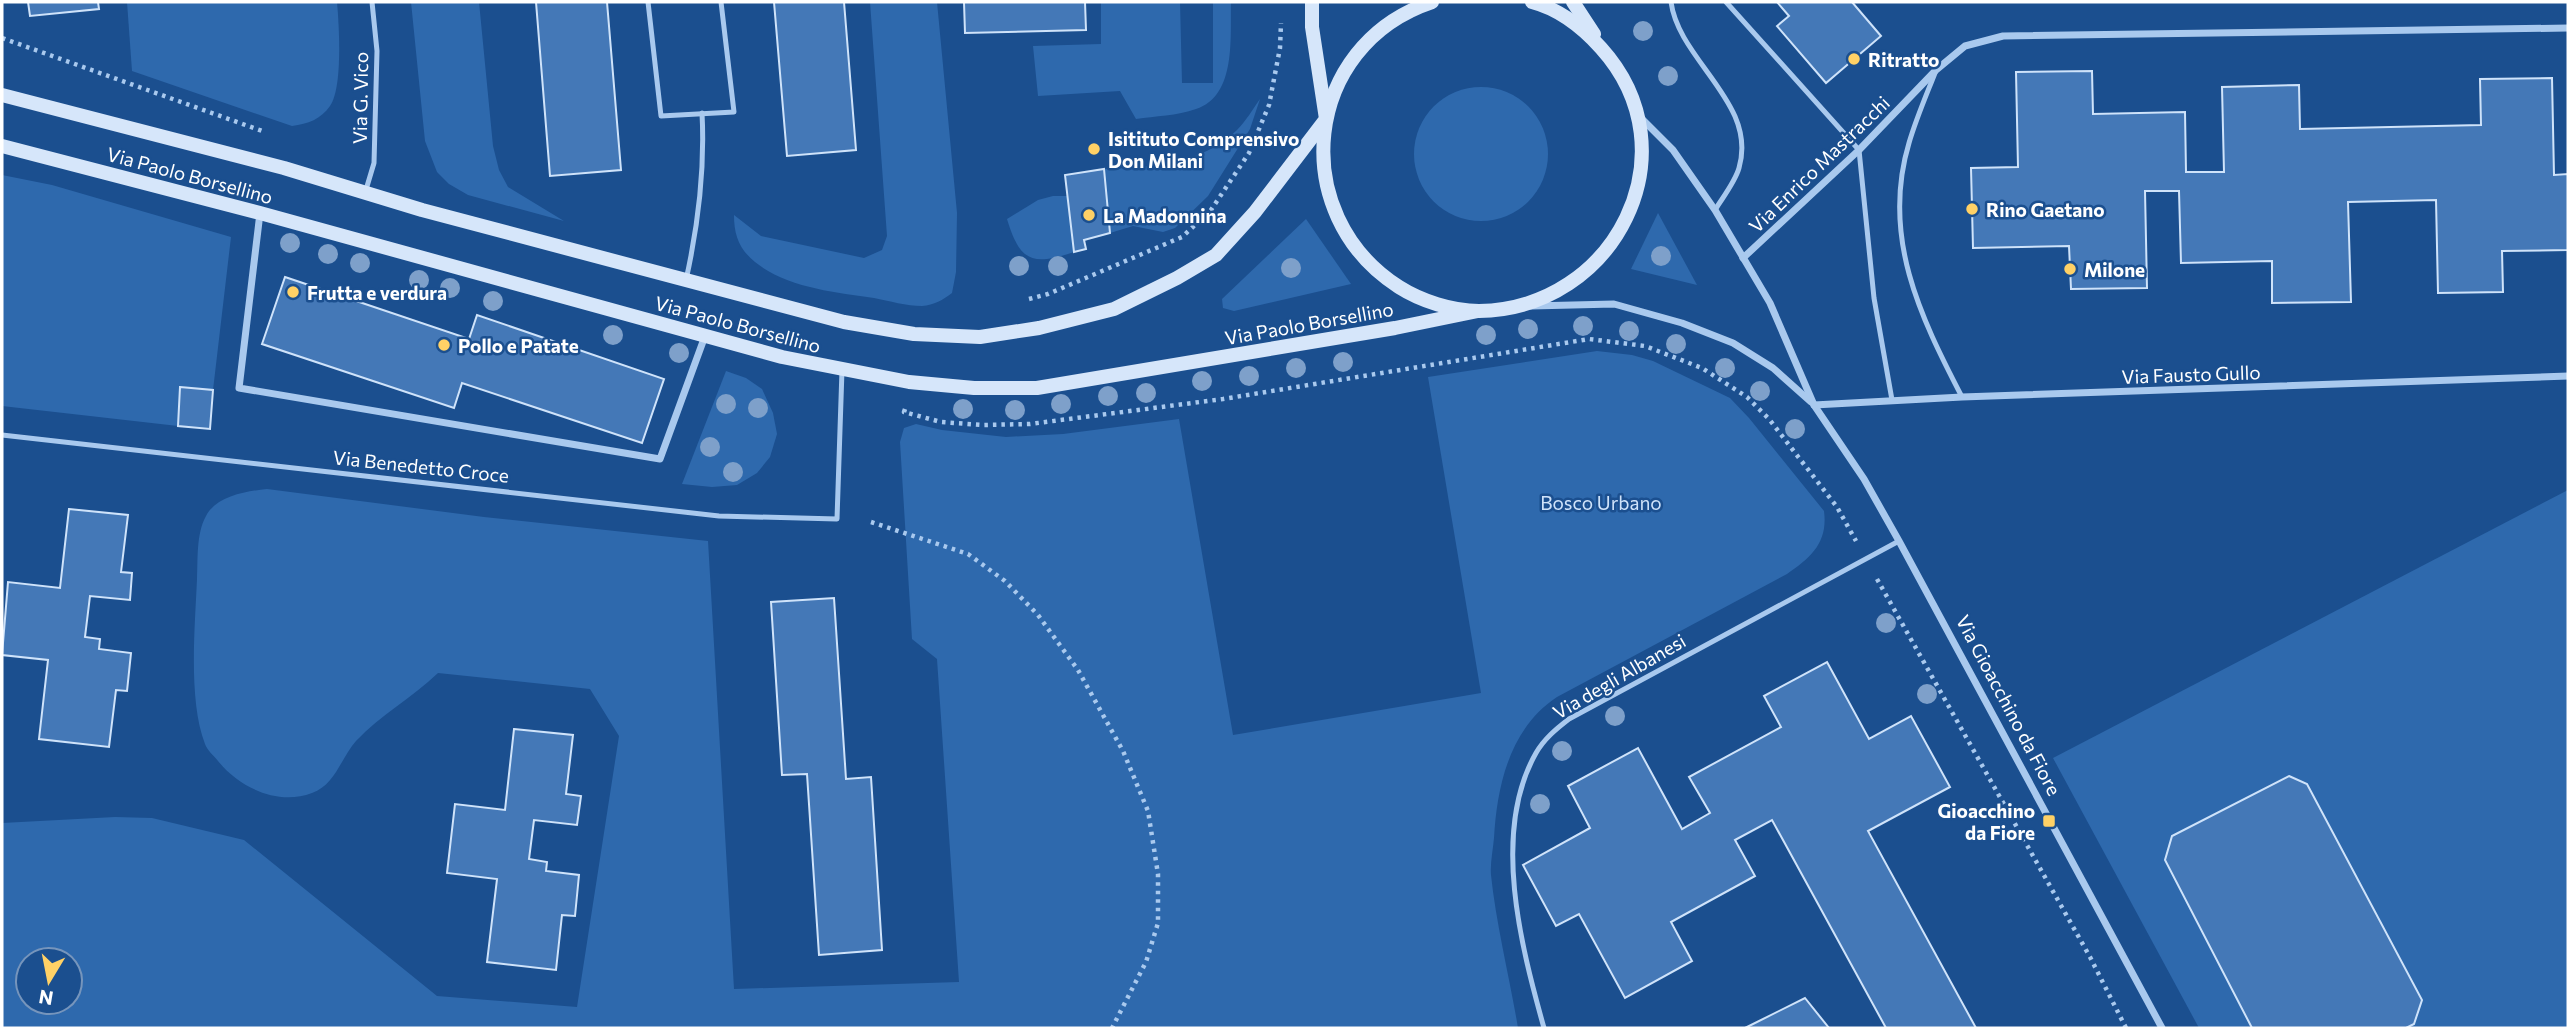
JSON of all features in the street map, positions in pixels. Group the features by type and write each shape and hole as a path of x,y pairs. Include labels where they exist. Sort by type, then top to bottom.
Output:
{"street":[{"path":"1312,2 1312,27 1326,119"},
{"path":"1432,2 1392,20 1368,40 1349,63 1335,90 1326,119 1322,153 1326,188 1338,221 1356,250 1381,275 1411,294 1443,306 1478,311 1522,306 1614,304 1682,323 1743,349 1773,368 1814,405"},
{"path":"1532,2 1566,17 1590,36 1610,58"},
{"path":"1522,306 1555,293 1584,274 1609,248 1627,218 1638,184 1641,149 1637,114 1626,84 1573,2"},
{"name":"Via Enrico Mastracchi","path":"1744,258 1859,150 1936,70 1965,47 2003,36 2568,28"},
{"name":"Via Paolo Borsellino","path":"2,95 284,168 365,194 844,322 914,334 980,337 1064,322 1114,309 1216,255 1255,212 1326,119"},
{"path":"1637,114 1673,150 1744,258 1770,303 1814,405"},
{"name":"Via Paolo Borsellino","path":"2,146 260,212 705,336 842,370 909,382 974,388 1037,388 1395,328 1478,311"},
{"path":"260,212 239,388 660,459 705,336"},
{"name":"Via Fausto Gullo","path":"1814,405 1962,397 2568,376"},
{"name":"Via Gioacchino da Fiore","path":"1814,405 1864,479 1899,541 2162,1028"}],"lane":[{"name":"Via G. Vico","path":"365,194 374,163 377,51 372,2"},
{"path":"648,2 661,116 734,112 721,2"},
{"path":"1671,2 1674,21 1735,114 1743,143 1739,170 1715,211"},
{"path":"1726,2 1859,150 1874,298 1892,401"},
{"path":"1936,70 1908,145 1900,193 1900,240 1910,284 1930,337 1962,397"},
{"path":"685,281 697,224 704,139 702,113"},
{"name":"Via Benedetto Croce","path":"2,435 719,516 837,520 842,370"},
{"name":"Via degli Albanesi","path":"1544,1028 1526,965 1512,863 1514,816 1527,771 1536,751 1550,734 1569,719 1899,541"}],"path":[{"path":"905,408 904,412 941,422 1030,424 1223,399 1589,339 1645,346 1702,368 1747,397 1769,419 1837,507 2090,957 2126,1028"},
{"path":"871,522 968,554 1005,581 1038,615 1078,670 1123,751 1149,811 1158,874 1158,923 1146,962 1112,1028"}],"green space":[{"path":"127,2 337,2 338,71 337,85 330,106 314,120 292,126 132,71"},
{"path":"411,2 479,2 493,146 499,170 508,187 564,221 468,195 449,184 437,172 425,141"},
{"path":"870,2 937,2 957,213 956,272 952,293 938,302 922,306 828,291 782,278 750,257 741,247 735,229 734,215 761,236 864,258 882,250 887,236"},
{"path":"1101,2 1180,2 1182,83 1213,83 1213,2 1231,2 1228,63 1219,92 1196,109 1136,119 1120,91 1038,96 1033,46 1101,44"},
{"path":"1481,87 1507,92 1528,107 1543,128 1548,154 1543,180 1528,201 1507,216 1481,221 1455,216 1434,201 1419,180 1414,154 1419,128 1434,107 1455,92"},
{"path":"1260,99 1250,129 1208,196 1175,228 1163,232 1133,226 1110,233 1104,169 1158,165 1208,151 1237,130"},
{"path":"2,175 52,185 231,237 213,390 180,387 178,426 2,406"},
{"path":"1067,196 1074,252 1048,259 1030,257 1017,244 1007,219 1038,200"},
{"path":"1658,213 1697,285 1631,269"},
{"path":"1306,219 1351,284 1234,311 1223,308 1222,299"},
{"name":"Bosco Urbano","path":"1597,351 1632,355 1653,361 1730,398 1824,511 1825,522 1821,540 1811,555 1796,568 1557,697 1541,710 1517,741 1498,798 1491,870 1496,913 1518,1028 2,1028 2,823 115,817 152,818 244,840 437,996 577,1007 619,736 590,689 438,673 365,732 332,778 320,789 286,797 260,792 248,786 227,770 206,746 194,685 198,555 203,523 217,504 242,493 267,489 484,517 708,541 734,989 959,982 937,659 912,639 900,442 904,428 916,424 942,430 1006,437 1063,434 1179,419 1233,735 1481,693 1428,377"},
{"path":"726,371 746,378 762,389 773,413 777,434 770,457 757,473 737,485 712,487 682,484"},
{"path":"2568,490 2568,1028 2199,1028 2053,758"}],"building":[{"path":"28,2 98,2 99,9 30,16"},
{"path":"536,2 607,2 621,170 550,176"},
{"path":"774,2 844,2 856,150 787,156"},
{"path":"964,2 1085,2 1086,30 965,33"},
{"path":"1777,2 1852,2 1881,36 1826,83 1777,26 1789,16"},
{"path":"2092,71 2093,114 2185,112 2186,172 2224,172 2222,87 2299,85 2300,129 2481,125 2480,79 2552,78 2554,175 2568,174 2568,250 2502,251 2503,292 2438,293 2436,200 2348,202 2351,302 2272,303 2272,261 2181,263 2179,191 2145,191 2147,288 2071,289 2069,246 1973,248 1971,168 2018,167 2016,72"},
{"name":"La Madonnina","path":"1104,169 1110,233 1084,240 1086,249 1074,252 1065,175"},
{"path":"285,277 469,339 477,315 664,379 642,443 462,383 454,408 262,344"},
{"path":"180,387 213,390 210,429 178,426"},
{"path":"69,509 128,515 121,572 132,573 130,600 90,596 85,637 100,639 99,649 131,653 127,691 116,690 109,747 39,739 48,660 2,655 8,582 60,588"},
{"path":"834,598 846,779 871,777 882,950 819,955 807,774 782,775 771,602"},
{"path":"1827,662 1869,739 1911,716 1950,787 1868,831 1976,1028 1886,1028 1772,820 1735,840 1755,876 1671,922 1692,961 1625,998 1579,914 1556,926 1523,865 1590,828 1568,786 1638,748 1682,829 1710,813 1689,777 1781,727 1764,696"},
{"path":"514,729 573,735 566,794 581,796 577,825 534,820 529,859 547,862 546,871 579,875 575,916 562,915 556,970 487,962 497,879 447,873 455,804 505,810"},
{"path":"2289,776 2307,784 2422,1000 2414,1024 2406,1028 2252,1028 2165,860 2172,836"},
{"path":"1805,998 1829,1028 1745,1028"}],"place":[{"name":"Ritratto","path":"1854,59"},
{"name":"Isitituto Comprensivo Don Milani","path":"1094,149"},
{"name":"Rino Gaetano","path":"1972,209"},
{"name":"La Madonnina","path":"1089,215"},
{"name":"Milone","path":"2070,269"},
{"name":"Frutta e verdura","path":"293,292"},
{"name":"Pollo e Patate","path":"444,345"},
{"name":"Gioacchino da Fiore","path":"2049,821"}]}
